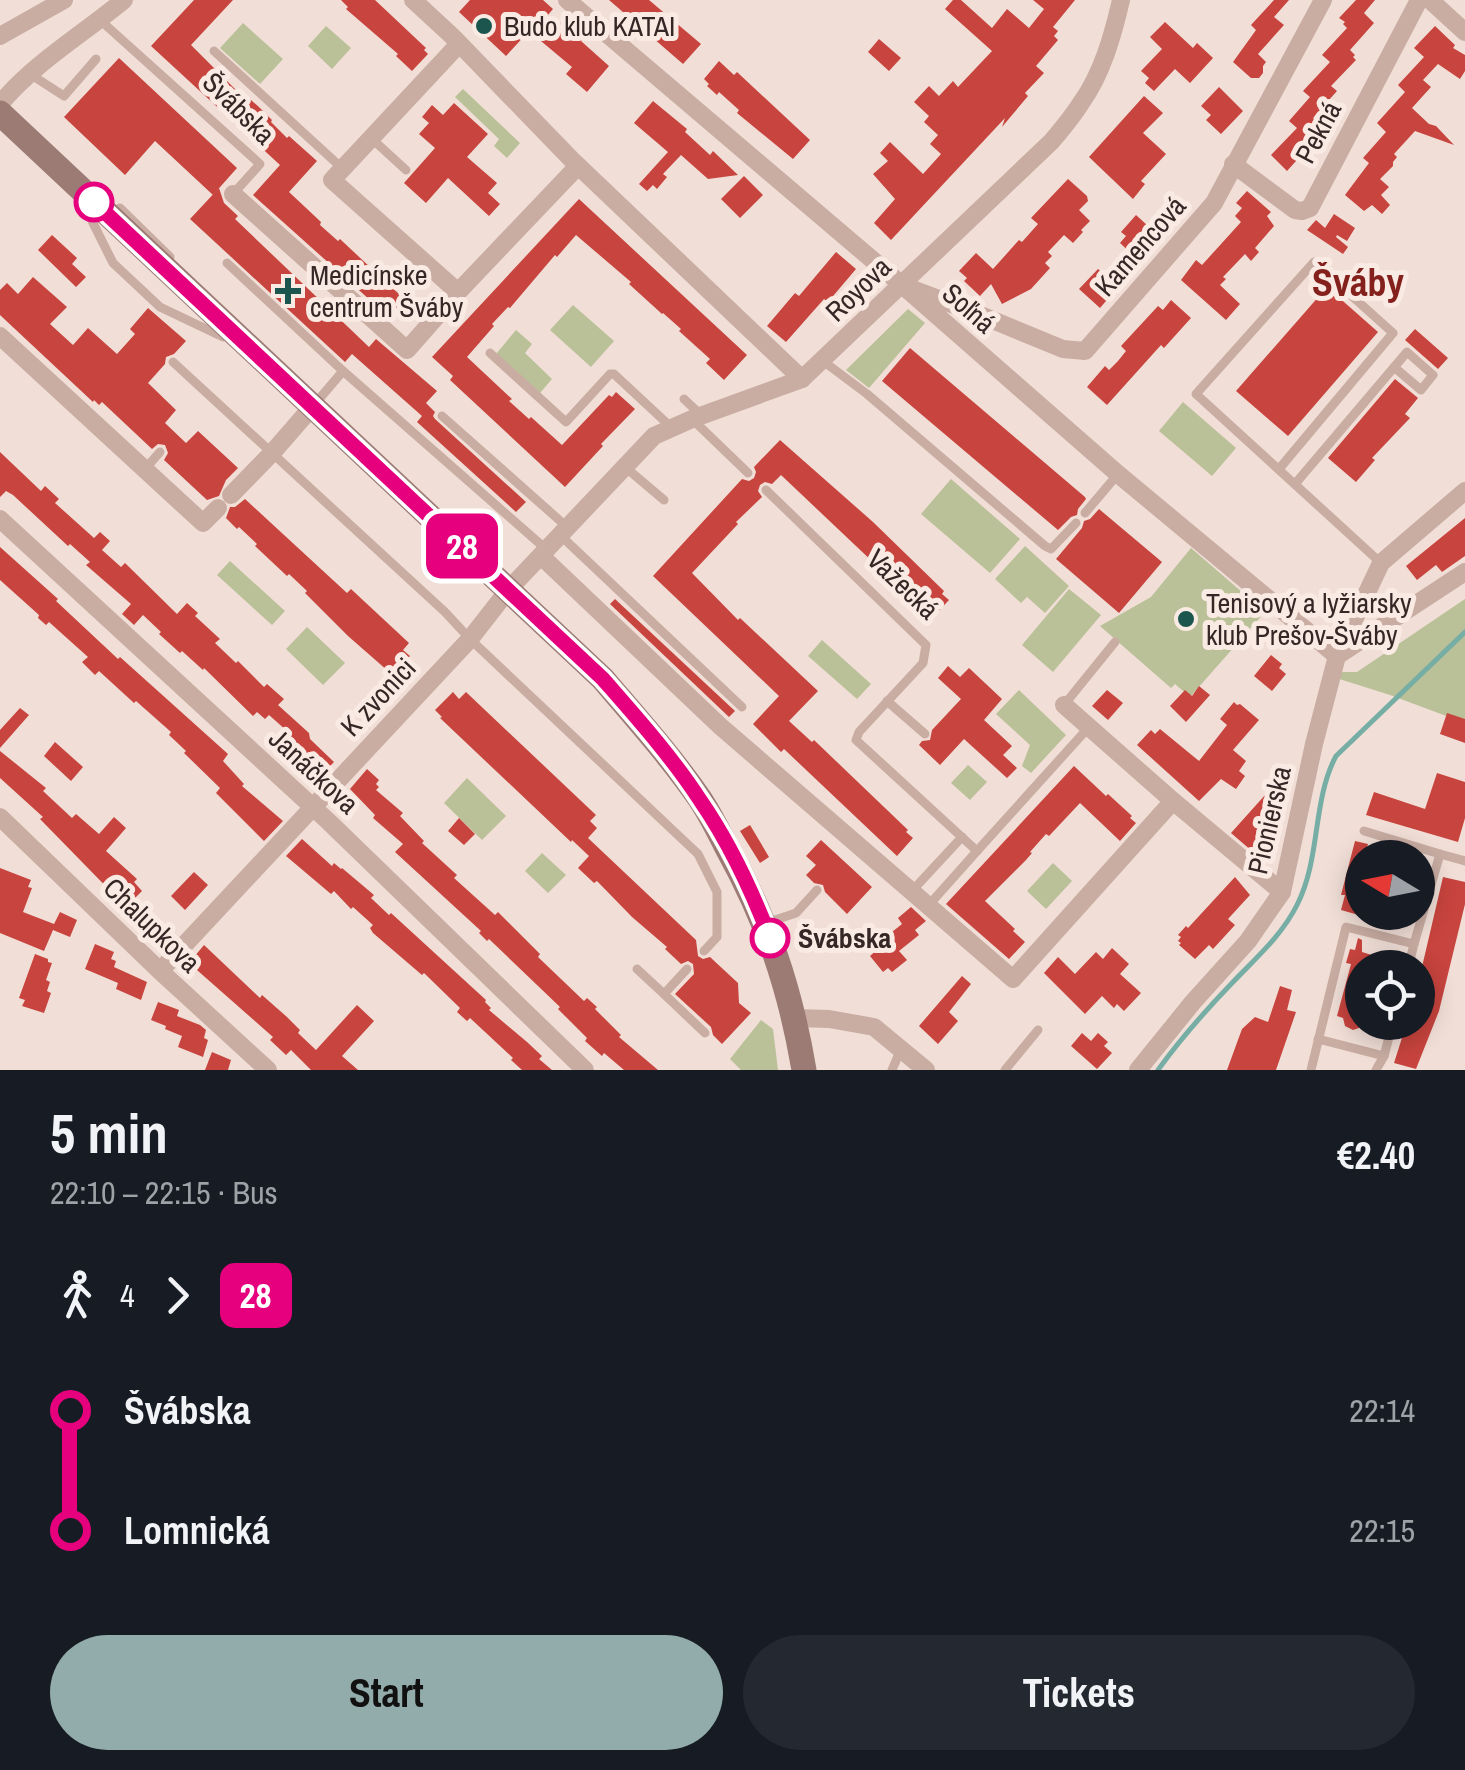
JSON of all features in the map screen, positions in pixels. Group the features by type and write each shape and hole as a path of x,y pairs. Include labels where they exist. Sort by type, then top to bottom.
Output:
{"street":[{"path":"0,36 64,0"},
{"path":"0,104 30,74 124,0"},
{"path":"413,0 578,166 802,379"},
{"name":"Soľná","path":"567,0 1118,474 1337,656"},
{"name":"Royova","path":"509,589 654,436 802,379 902,286 1052,141 1083,102 1121,0"},
{"name":"Kamencová","path":"902,286 1063,350 1085,351 1214,203 1322,0"},
{"name":"Pekná","path":"1233,164 1295,210 1310,208 1419,0"},
{"path":"1430,0 1465,32"},
{"path":"459,44 332,180 458,292 578,166"},
{"path":"0,113 603,679 665,752 702,802 765,924 795,1018 804,1070"},
{"name":"Švábska","path":"234,194 408,350 458,292"},
{"path":"958,335 978,314"},
{"path":"0,336 203,523 312,406"},
{"name":"Pionierska","path":"1138,1070 1248,941 1282,892 1337,656 1382,564 1465,491"},
{"name":"Janáčkova","path":"0,519 313,808 585,1070"},
{"path":"544,553 720,726 1014,979 1173,801"},
{"path":"1337,656 1465,572"},
{"name":"K zvonici","path":"160,971 470,640 509,589"},
{"path":"1064,705 1282,892"},
{"name":"Chalupkova","path":"0,817 268,1070"},
{"path":"795,1018 829,1019 874,1028 926,1070"}],"lane":[{"name":"Švábska","path":"100,20 260,164 234,194"},
{"path":"214,51 343,169"},
{"path":"30,74 64,96 96,60"},
{"path":"371,138 406,170"},
{"path":"71,180 99,189"},
{"path":"71,180 113,263 160,307 251,349"},
{"path":"113,202 162,248 227,327"},
{"path":"1279,470 1393,333 1314,262 1196,394 1279,470 1295,484 1382,564"},
{"path":"228,264 544,553"},
{"path":"490,353 566,422 614,374 672,428"},
{"path":"822,361 867,394 1045,546 1051,548 1076,523"},
{"path":"173,362 446,612 470,640 698,854 716,892 717,937 704,952"},
{"path":"1295,484 1394,367"},
{"path":"312,406 343,371"},
{"path":"684,400 748,473"},
{"path":"442,416 742,707"},
{"path":"145,470 160,452"},
{"path":"625,467 664,500"},
{"path":"1084,513 1118,474"},
{"name":"Važecká","path":"766,490 926,645 923,664 859,732 856,740 977,851"},
{"path":"1064,705 1115,642"},
{"path":"888,701 924,734"},
{"path":"928,906 1089,727"},
{"path":"1364,831 1465,860"},
{"path":"912,892 962,837"},
{"path":"1412,950 1440,854"},
{"path":"765,924 796,913 818,890"},
{"path":"1310,1070 1346,927 1414,944"},
{"path":"636,969 706,1033"},
{"path":"664,994 688,970"},
{"path":"1005,1070 1038,1030"},
{"path":"1318,1039 1384,1056"},
{"path":"1376,1070 1388,1040"},
{"path":"892,1070 901,1049"}],"green space":[{"path":"243,23 283,59 260,84 220,48"},
{"path":"326,26 351,48 332,69 308,46"},
{"path":"463,89 520,143 507,158 494,146 499,139 455,97"},
{"path":"573,305 614,341 591,367 550,330"},
{"path":"908,309 925,323 869,388 846,370"},
{"path":"516,330 532,344 525,353 552,379 540,393 496,354"},
{"path":"1183,402 1236,448 1212,476 1159,431"},
{"path":"951,479 1020,539 990,573 921,514"},
{"path":"1025,546 1069,586 1045,613 1027,597 1021,603 995,579"},
{"name":"Tenisový a lyžiarsky klub Prešov-Šváby","path":"1191,548 1265,612 1190,697 1175,684 1171,688 1100,626 1151,597"},
{"path":"230,561 285,611 272,625 217,575"},
{"path":"1069,589 1101,615 1053,672 1022,645"},
{"path":"1465,599 1465,723 1333,677 1335,672 1357,672"},
{"path":"307,627 345,663 323,685 286,649"},
{"path":"822,640 871,684 857,699 808,656"},
{"path":"1019,690 1066,735 1031,773 1022,766 1030,745 996,714"},
{"path":"968,765 987,782 970,800 951,783"},
{"path":"467,778 506,816 482,840 444,803"},
{"path":"542,853 566,875 548,893 525,871"},
{"path":"1053,863 1072,881 1046,909 1027,891"},
{"path":"761,1020 773,1029 778,1070 741,1070 730,1059"}],"building":[{"path":"194,0 233,0 191,45 287,138 317,161 289,192 320,225 372,269 370,272 388,289 390,286 406,300 390,318 253,195 280,165 151,46"},
{"path":"341,0 375,0 428,54 412,71"},
{"path":"470,0 543,0 553,9 542,22 569,23 584,37 581,41 609,66 587,92 566,74 572,67 529,31 506,56 459,12"},
{"path":"609,0 649,0 701,44 683,64"},
{"path":"953,0 961,0 992,28 1007,9 1029,28 1044,9 1033,0 1075,0 1053,27 1058,31 1054,36 1058,40 1036,66 1044,73 1025,93 1028,96 891,240 874,223 895,199 873,174 888,161 880,153 890,142 923,174 941,154 930,144 938,135 924,122 929,116 914,102 929,86 939,96 953,81 958,87 992,51 945,9"},
{"path":"1274,0 1289,0 1274,17 1284,25 1258,54 1266,62 1263,73 1259,78 1251,78 1233,62 1256,30 1251,25"},
{"path":"1356,0 1375,0 1364,13 1374,23 1350,50 1356,60 1331,86 1337,91 1313,118 1325,129 1287,171 1271,155 1297,128 1289,121 1310,97 1303,91 1330,62 1322,55 1347,28 1339,18"},
{"path":"1165,22 1193,48 1197,43 1213,58 1190,83 1175,69 1154,91 1145,83 1149,78 1141,71 1162,49 1150,37"},
{"path":"1435,26 1455,45 1453,48 1465,55 1465,71 1460,79 1438,64 1423,80 1431,87 1412,108 1454,145 1415,131 1394,154 1397,157 1393,166 1380,179 1389,187 1381,195 1390,205 1382,214 1372,205 1364,211 1345,195 1369,163 1363,158 1386,132 1377,123 1405,92 1398,85 1424,57 1414,48"},
{"path":"879,39 901,58 889,71 868,52"},
{"path":"119,58 237,168 213,195 155,141 125,175 64,117"},
{"path":"719,61 734,75 737,72 810,140 793,159 737,113 739,110 719,92 717,95 707,86 704,79"},
{"path":"1219,87 1243,111 1221,134 1206,120 1211,115 1201,106"},
{"path":"1144,96 1163,113 1143,133 1166,154 1141,181 1145,184 1133,199 1089,157"},
{"path":"653,101 687,129 685,132 710,155 713,151 738,175 708,179 681,155 663,174 667,177 657,189 653,185 647,191 639,184 668,152 634,123"},
{"path":"454,103 488,134 467,157 497,183 488,193 500,204 489,216 448,178 426,203 404,183 435,148 419,134 429,123 422,117 432,105 443,115"},
{"path":"744,176 763,195 740,218 721,199"},
{"path":"1068,179 1087,196 1088,201 1079,210 1090,221 1083,232 1073,243 1064,235 1048,252 1052,256 1045,263 1050,268 1031,289 1002,304 991,284 980,296 959,271 976,253 993,269 1038,224 1031,218"},
{"path":"219,188 224,203 238,216 235,219 369,347 376,339 437,391 426,403 435,412 433,416 526,502 516,512 417,422 422,416 352,354 345,362 190,219"},
{"path":"1247,191 1271,212 1267,216 1274,226 1255,248 1259,252 1251,261 1245,254 1223,277 1226,279 1220,285 1240,304 1226,320 1181,280 1196,260 1202,265 1241,222 1235,216 1242,208 1236,203"},
{"path":"579,199 747,355 724,380 681,329 576,235 492,324 467,357 512,399 509,401 562,445 609,395 612,397 616,392 635,409 565,487 450,380 453,376 432,357"},
{"path":"1334,214 1355,228 1347,241 1336,237 1348,247 1343,254 1307,230 1316,220 1325,228"},
{"path":"1136,215 1159,236 1136,258 1120,243 1126,236 1121,232"},
{"path":"52,235 77,258 72,264 86,277 76,287 38,250"},
{"path":"836,252 856,269 786,342 767,326"},
{"path":"1098,269 1119,282 1100,308 1079,289"},
{"path":"33,277 67,307 50,324 73,345 88,328 117,354 135,334 130,329 148,308 186,341 166,357 165,364 148,383 176,410 165,423 186,443 198,431 238,468 226,480 219,496 207,500 164,460 168,453 165,445 158,444 152,449 102,402 93,402 0,315 0,290 7,283 18,294"},
{"path":"1327,287 1378,332 1288,436 1236,391"},
{"path":"1171,300 1191,318 1107,405 1087,387 1105,366 1109,370 1118,361 1126,351 1121,346 1158,306 1163,310"},
{"path":"1415,329 1448,358 1438,369 1405,340"},
{"path":"910,348 1085,497 1077,515 1058,530 882,381"},
{"path":"1395,379 1418,398 1405,414 1410,418 1372,458 1375,460 1356,482 1328,458"},
{"path":"780,440 873,522 949,600 932,618 781,475 772,484 760,485 762,497 692,573 818,691 789,721 908,830 913,838 897,856 753,724 779,696 653,576 742,479 754,478 754,467"},
{"path":"0,452 41,491 45,486 59,499 55,503 94,538 100,532 110,541 102,550 121,567 125,563 177,614 187,603 198,613 195,616 220,639 215,643 264,687 267,684 284,699 278,705 334,762 319,777 280,739 287,731 269,715 265,719 257,712 253,716 204,668 159,634 143,615 134,625 122,614 131,604 86,565 90,562 13,495 6,491 0,497"},
{"path":"245,499 347,593 351,589 409,643 403,650 410,656 402,664 414,675 404,685 226,518 230,507"},
{"path":"1099,509 1162,562 1119,613 1056,559 1084,521"},
{"path":"1465,518 1465,556 1442,572 1436,565 1417,580 1406,566"},
{"path":"0,547 118,659 228,754 223,761 242,786 283,821 264,841 216,793 220,788 184,753 169,735 171,732 99,671 95,675 82,662 88,657 49,622 46,625 38,618 0,580"},
{"path":"615,599 735,711 729,717 610,604"},
{"path":"1271,655 1282,664 1279,668 1286,674 1272,691 1254,676"},
{"path":"948,666 960,677 969,668 1002,699 984,720 1012,746 1003,755 1017,768 1007,778 964,739 940,765 919,745 930,740 932,730 961,699 938,678"},
{"path":"1199,686 1210,695 1186,722 1170,706 1185,690 1192,696"},
{"path":"1107,690 1123,703 1108,720 1092,706"},
{"path":"453,692 459,699 466,692 596,815 590,821 597,828 588,838 696,940 698,956 710,957 738,983 739,1003 751,1013 722,1044 711,1027 675,994 694,974 693,964 681,964 597,881 594,883 578,868 589,856 440,718 435,710"},
{"path":"1234,702 1259,720 1233,750 1246,761 1239,771 1245,776 1236,789 1221,779 1199,801 1137,745 1151,730 1155,734 1160,729 1199,761 1227,725 1220,719"},
{"path":"20,708 29,715 0,748 0,730"},
{"path":"1447,713 1465,719 1465,743 1440,734"},
{"path":"55,742 83,767 71,781 44,756"},
{"path":"0,751 46,788 43,791 72,818 76,814 99,834 114,817 126,828 106,851 137,879 134,882 142,891 126,907 40,819 43,817 0,778"},
{"path":"1074,766 1136,823 1120,841 1080,803 1049,836 1046,834 985,901 1025,942 1009,959 946,904"},
{"path":"367,769 379,780 376,790 403,813 400,816 422,843 457,875 454,878 495,915 498,912 540,954 538,957 584,1001 587,998 597,1007 619,1037 658,1070 624,1070 604,1053 602,1056 585,1041 587,1038 560,1007 395,852 403,844 373,818 375,815 350,789"},
{"path":"1437,773 1465,782 1465,818 1458,842 1366,815 1374,792 1425,809"},
{"path":"1274,785 1282,792 1281,806 1263,826 1277,839 1260,858 1231,833"},
{"path":"459,818 475,834 464,845 448,831"},
{"path":"750,825 769,857 760,863 740,831"},
{"path":"302,839 374,895 371,898 486,1000 489,1010 542,1056 539,1059 552,1070 522,1070 470,1018 467,1021 457,1012 460,1008 424,973 373,933 373,925 286,856"},
{"path":"821,840 872,887 847,914 823,885 806,875 816,865 806,856"},
{"path":"0,868 31,880 23,912 54,924 60,912 77,920 70,937 53,930 44,951 0,933"},
{"path":"194,872 208,885 185,910 171,896"},
{"path":"1235,877 1250,895 1228,919 1235,925 1213,949 1209,945 1195,959 1179,945 1178,935"},
{"path":"1443,877 1465,882 1465,904 1435,1021 1435,950 1426,950 1431,930 1435,930"},
{"path":"911,907 926,921 915,930 919,935 899,951 907,960 892,972 888,968 883,972 870,956 902,924 898,918"},
{"path":"95,944 114,952 114,967 147,982 141,1000 116,989 118,983 85,969"},
{"path":"204,945 260,998 262,995 287,1017 316,1050 357,1005 374,1021 342,1056 358,1070 311,1070 291,1050 286,1055 270,1040 273,1037 189,963"},
{"path":"1112,948 1129,964 1120,974 1141,993 1124,1011 1117,1004 1114,1008 1102,996 1085,1014 1044,973 1058,957 1075,974 1096,952 1103,959"},
{"path":"35,954 52,963 46,980 50,982 47,991 51,993 44,1013 22,1006 25,1000 19,998"},
{"path":"962,976 971,984 949,1012 958,1021 938,1044 919,1026"},
{"path":"1280,986 1292,990 1287,1010 1296,1012 1276,1070 1227,1070 1242,1029 1255,1017 1268,1022"},
{"path":"1345,986 1345,1026 1343,1018 1337,1016"},
{"path":"158,1002 179,1010 177,1016 206,1030 204,1038 208,1040 203,1057 178,1047 182,1036 151,1020"},
{"path":"1082,1033 1091,1041 1098,1033 1108,1042 1104,1046 1112,1053 1097,1069 1071,1046"},
{"path":"1401,1040 1428,1040 1416,1069 1394,1063"},
{"path":"212,1052 231,1060 228,1070 205,1070"}],"waterway":[{"path":"1158,1070 1291,916 1305,887 1323,792 1336,756 1465,632"}],"bus line":[{"name":"28","path":"94,202 603,679 702,802 749,888 770,938"}],"place":[{"name":"Budo klub KATAI","path":"484,26"},
{"name":"Medicínske centrum Šváby","path":"288,291"},
{"name":"Tenisový a lyžiarsky klub Prešov-Šváby","path":"1186,619"},
{"name":"Švábska","path":"770,938"}],"district":[{"name":"Šváby","path":"1358,283"}]}
